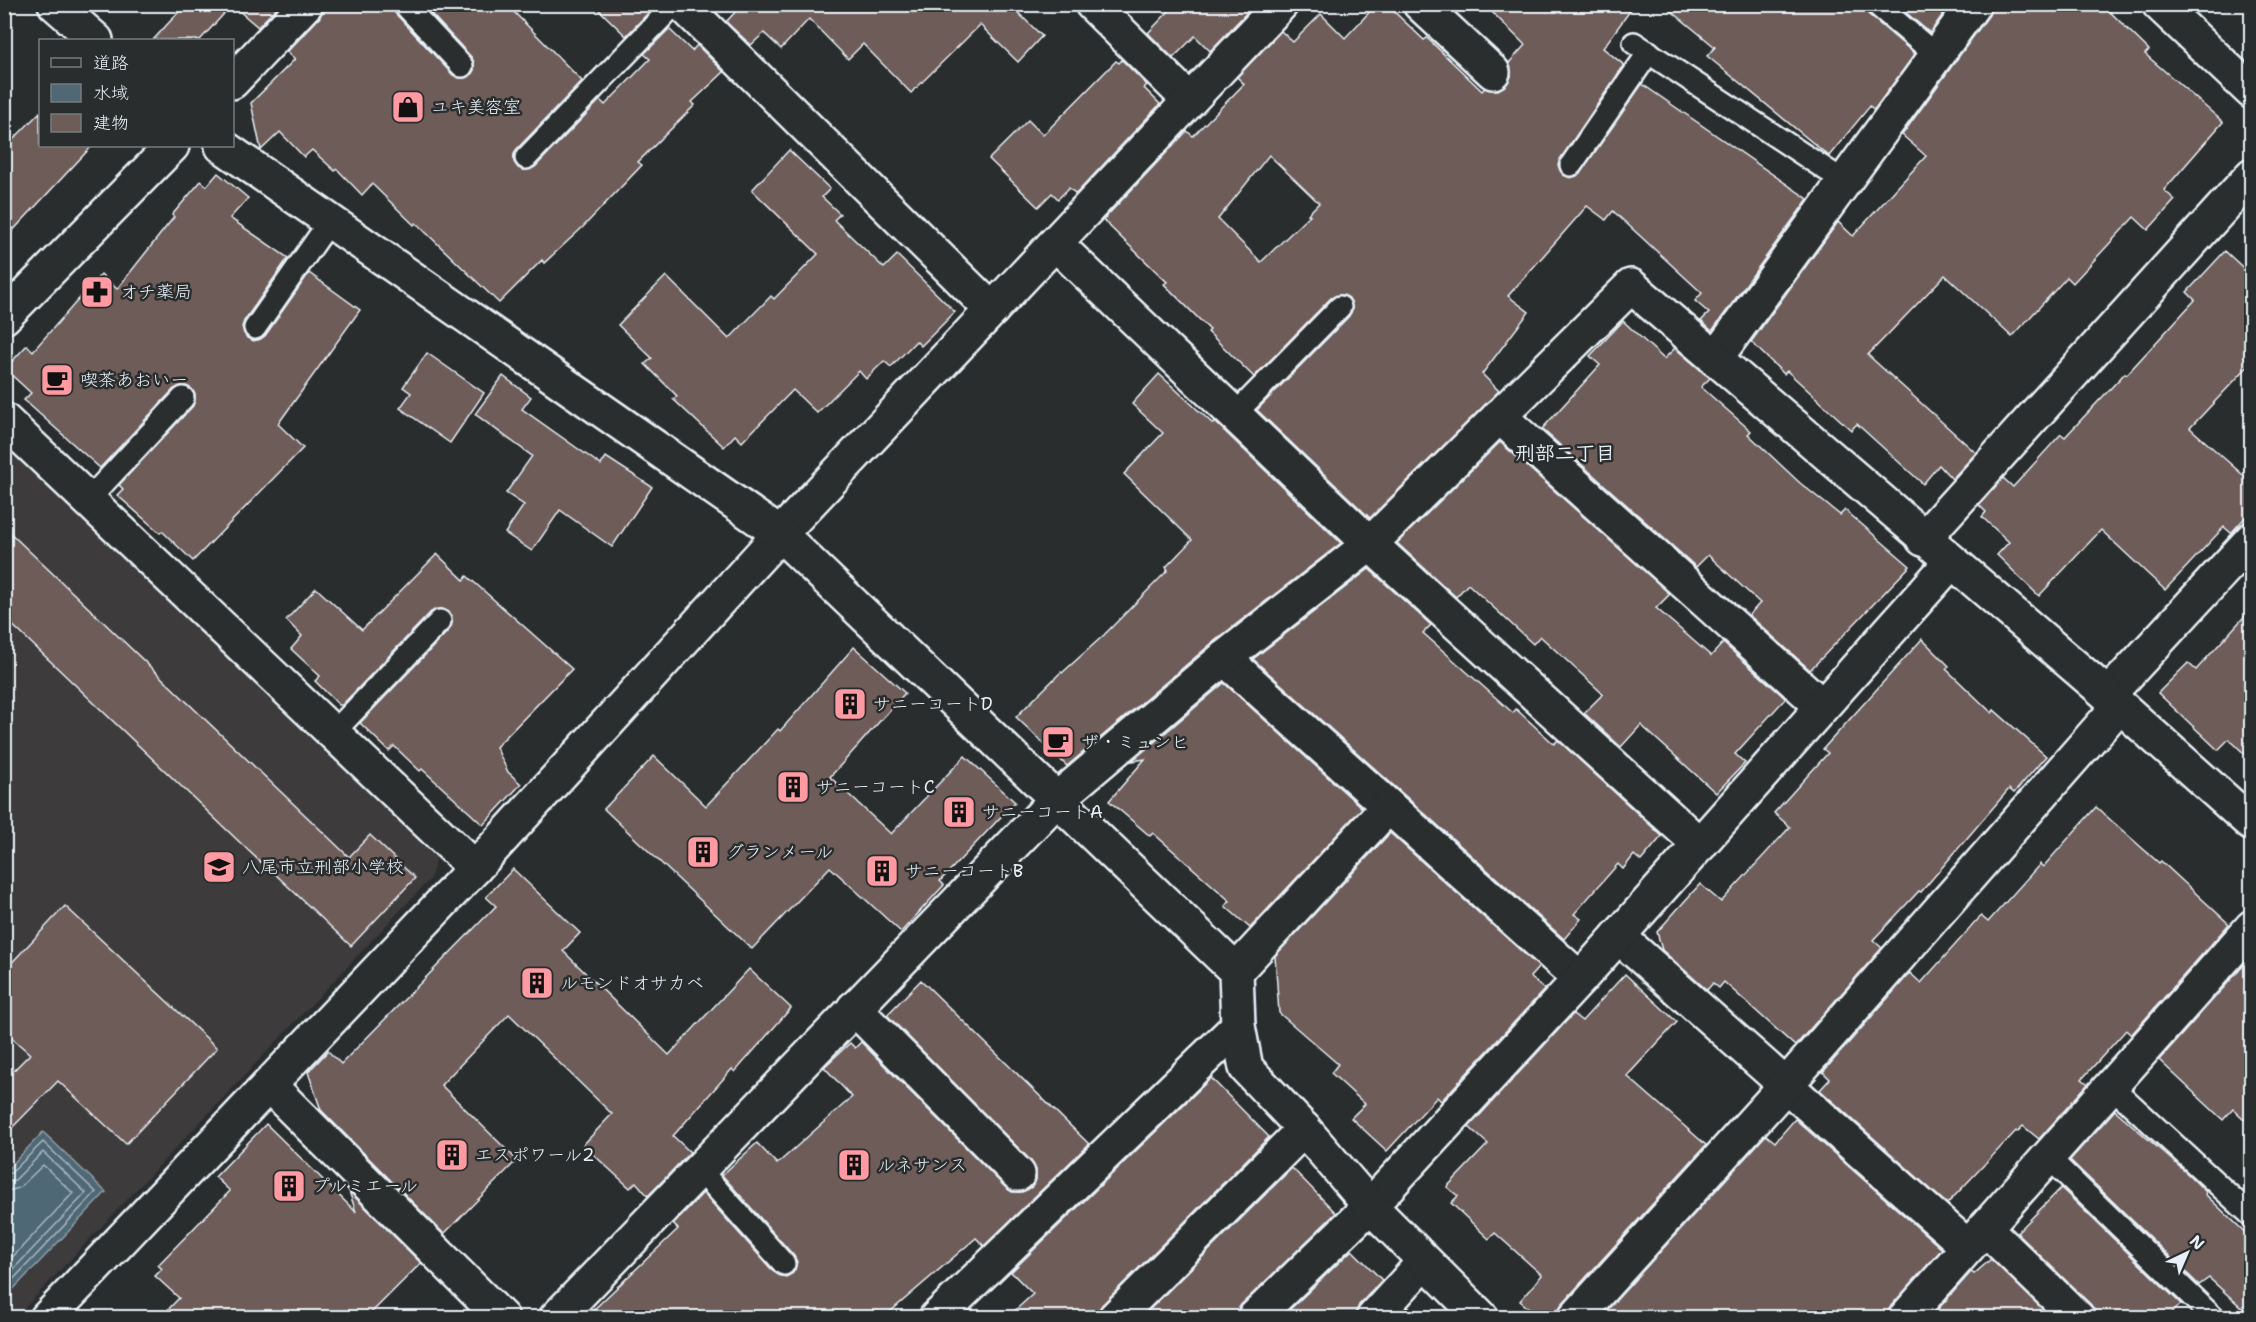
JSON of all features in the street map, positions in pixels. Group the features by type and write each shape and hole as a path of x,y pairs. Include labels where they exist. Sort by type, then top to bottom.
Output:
{"street":[{"path":"55,4 95,39"},
{"path":"234,80 306,4"},
{"path":"682,4 992,310"},
{"path":"1092,4 1189,100"},
{"path":"47,1317 475,868 780,534 1281,4"},
{"path":"1420,4 1493,72"},
{"path":"1715,359 1974,4"},
{"path":"2159,4 2252,92"},
{"path":"4,317 171,147"},
{"path":"223,147 780,534 1236,971 1238,1026 1246,1068 1304,1129 1370,1206 1482,1317"},
{"path":"1923,539 2252,175"},
{"path":"1056,244 1370,543 1700,845"},
{"path":"556,1317 1056,800 1224,658 1370,543 1630,286 1923,539 2114,700 2252,824"},
{"path":"1499,416 1822,706"},
{"path":"4,420 475,868"},
{"path":"1575,1317 1786,1085 2252,539"},
{"path":"1254,1317 1370,1206 1580,979 1951,562"},
{"path":"1224,658 1580,979"},
{"path":"1236,971 1388,807"},
{"path":"1905,1317 2252,927"},
{"path":"1618,936 1786,1085 2078,1317"},
{"path":"854,1008 1018,1173"},
{"path":"936,1317 1238,1026"},
{"path":"269,1085 502,1317"},
{"path":"1115,1317 1304,1129"},
{"path":"1373,1317 1424,1262"}],"lane":[{"path":"404,4 462,66"},
{"path":"526,158 675,4"},
{"path":"1876,4 1937,56"},
{"path":"1571,165 1641,47 1845,182"},
{"path":"255,328 330,221"},
{"path":"1235,414 1340,307"},
{"path":"88,500 183,398"},
{"path":"333,733 440,621"},
{"path":"2111,1086 2252,1216"},
{"path":"2048,1157 2214,1317"},
{"path":"699,1169 784,1264"}],"shaded area":[{"name":"八尾市立刑部小学校","path":"4,440 437,856 430,879 15,1318 4,1317"}],"water":[{"path":"43,1132 106,1192 5,1298 5,1172"}],"building":[{"path":"186,4 280,4 258,27 232,5 201,39 154,39"},
{"path":"324,4 392,4 395,13 453,75 464,78 470,76 474,70 472,58 422,4 506,4 582,81 516,150 514,162 518,168 523,170 535,167 600,100 605,105 650,59 644,54 669,29 692,51 697,45 724,72 692,102 695,105 638,162 642,165 583,227 544,263 542,260 499,303 372,184 362,195 337,169 335,171 312,150 304,157 280,132 261,150 251,103 295,59 287,52 320,17"},
{"path":"593,4 644,4 650,11 626,36"},
{"path":"734,4 1009,4 1042,36 1018,62 980,25 911,93 863,44 848,59 809,19 781,49 764,33 751,45 726,22 738,9"},
{"path":"1162,4 1254,5 1210,51 1195,36 1173,58 1148,33 1169,11"},
{"path":"1377,4 1386,4 1424,40 1427,38 1482,91 1485,88 1498,90 1506,85 1511,76 1509,63 1525,45 1484,4 1635,4 1603,48 1624,65 1561,158 1558,165 1563,175 1571,178 1581,172 1642,84 1808,199 1712,331 1701,321 1709,313 1695,301 1702,293 1613,211 1606,220 1587,206 1508,296 1529,312 1482,374 1499,391 1370,518 1257,410 1349,316 1352,310 1349,298 1343,295 1331,298 1254,377 1164,284 1167,282 1103,220 1187,131 1193,136 1244,84 1237,77 1281,31 1293,42 1321,14 1345,38","holes":["1269,155 1319,203 1308,214 1310,215 1261,262 1218,219"]},
{"path":"1663,4 1864,4 1868,14 1915,54 1874,110 1870,106 1829,156 1707,56 1715,47"},
{"path":"1896,4 1950,4 1930,33"},
{"path":"1992,4 2102,4 2149,50 2145,54 2223,122 2164,190 2175,200 2148,230 2134,217 2073,283 2067,277 2012,337 1945,275 1868,355 1976,453 1952,479 1939,465 1923,484 1857,424 1851,430 1787,371 1784,374 1751,342 1838,222 1853,236 1926,156 1902,135 1989,15"},
{"path":"1122,60 1147,85 1144,88 1160,104 1076,194 1069,188 1058,199 1052,193 1038,207 989,159 1028,120 1043,135 1116,61 1119,63"},
{"path":"39,113 39,147 91,147 4,240 4,149"},
{"path":"789,150 830,189 822,197 840,214 834,220 884,268 897,255 955,312 921,346 916,341 891,367 884,361 866,379 859,371 817,413 793,390 742,442 735,435 724,447 673,399 677,396 645,364 652,358 618,325 666,276 729,339 771,296 774,299 818,254 752,190"},
{"path":"218,173 248,198 230,218 288,258 244,321 242,327 247,338 254,341 265,336 309,273 360,310 278,424 303,448 193,561 162,531 160,533 117,495 123,489 119,485 193,406 195,395 192,389 185,386 174,389 100,468 24,400 31,393 5,369 27,345 33,351 101,274 117,289 174,217 172,215 201,181 207,186"},
{"path":"2225,251 2252,276 2252,362 2190,428 2252,483 2252,510 2231,533 2224,527 2165,590 2101,530 2039,596 1997,555 2009,542 1982,517 1986,512 1979,505 2003,478 2013,487 2061,434 2065,437 2125,373 2127,374 2195,300 2187,292"},
{"path":"1623,321 1664,359 1675,348 1710,378 1701,387 1751,431 1748,434 1800,483 1840,515 1845,510 1910,566 1810,670 1749,615 1760,603 1708,555 1696,567 1542,429 1600,365 1590,356"},
{"path":"427,353 484,393 450,443 400,408 411,393 403,387"},
{"path":"1159,374 1213,424 1215,422 1341,543 1212,643 1067,766 1016,717 1061,672 1104,635 1168,570 1166,567 1192,540 1124,474 1163,433 1132,404"},
{"path":"503,376 531,397 522,409 601,465 606,457 652,487 612,547 560,510 532,551 505,533 524,505 506,493 532,456 475,414"},
{"path":"1500,442 1670,594 1656,608 1711,656 1723,643 1784,697 1785,699 1735,754 1745,763 1716,793 1641,725 1621,747 1584,713 1603,694 1540,636 1533,644 1468,584 1456,597 1397,543"},
{"path":"4,527 349,857 370,835 415,878 351,946 4,617"},
{"path":"437,554 464,580 467,576 572,669 496,747 508,772 521,784 483,825 422,769 420,771 394,746 389,751 360,723 449,630 452,623 449,612 442,609 431,612 342,705 339,705 315,681 320,676 291,649 302,636 286,620 316,588 362,630"},
{"path":"1369,569 1431,625 1423,633 1513,713 1516,709 1554,744 1558,740 1662,836 1641,861 1634,855 1623,869 1618,864 1574,914 1581,919 1564,939 1253,659"},
{"path":"2252,608 2252,761 2229,739 2218,750 2158,693 2188,663 2196,670"},
{"path":"1922,639 1949,666 1946,669 1992,713 1994,710 2046,756 2014,793 2009,789 1921,892 1919,891 1873,940 1882,948 1795,1046 1724,982 1719,988 1713,983 1707,990 1662,950 1657,932 1700,884 1721,902 1790,827 1774,813 1828,753 1823,749"},
{"path":"854,647 905,693 830,777 891,834 965,756 1015,802 940,881 944,885 901,932 830,867 752,949 604,809 654,756 706,806 778,729 780,731"},
{"path":"1224,683 1362,808 1250,928 1225,906 1230,901 1153,833 1150,836 1109,801 1145,759 1132,761"},
{"path":"2096,807 2159,863 2161,861 2229,924 2131,1035 2126,1030 2082,1079 2088,1084 2039,1139 2023,1126 1947,1204 1820,1090 1830,1079 1823,1072 1910,973 1921,983 1981,916 1988,922 2040,864 2043,867"},
{"path":"1390,833 1539,967 1530,977 1545,989 1441,1101 1437,1097 1387,1151 1351,1118 1365,1104 1331,1073 1338,1064 1279,1013 1275,956"},
{"path":"513,869 580,933 563,951 669,1055 749,969 791,1008 735,1072 732,1069 673,1136 690,1152 648,1196 636,1182 630,1188 583,1145 612,1114 509,1014 441,1085 517,1160 444,1234 321,1110 308,1072 328,1051 341,1064 496,906 486,897"},
{"path":"65,906 217,1048 126,1144 58,1081 4,1136 4,1080 30,1054 4,1031 4,971"},
{"path":"2252,956 2252,1126 2233,1109 2223,1120 2159,1060"},
{"path":"1625,974 1677,1022 1627,1076 1706,1145 1561,1305 1557,1317 1539,1317 1520,1301 1542,1275 1495,1233 1489,1239 1451,1203 1458,1196 1447,1187 1488,1144 1469,1127 1573,1014 1582,1021"},
{"path":"921,980 1089,1144 984,1246 976,1238 884,1317 586,1317 678,1229 673,1224 703,1193 774,1272 786,1277 793,1273 797,1262 794,1256 722,1175 757,1143 777,1164 852,1097 824,1067 850,1043 855,1048 861,1042 1005,1187 1012,1192 1022,1192 1032,1187 1036,1180 1036,1170 1031,1161 887,1015"},
{"path":"1211,1078 1269,1137 1102,1305 1097,1317 1008,1317 1033,1294 1011,1272"},
{"path":"2115,1110 2190,1176 2206,1192 2205,1194 2252,1239 2252,1317 2209,1278 2199,1285 2070,1160"},
{"path":"1795,1119 1942,1249 1891,1306 1887,1317 1601,1317 1766,1135 1775,1142"},
{"path":"266,1124 356,1212 349,1191 421,1263 367,1317 161,1317 179,1298 155,1276 162,1269 158,1265 230,1191 215,1177"},
{"path":"1292,1168 1336,1213 1241,1305 1236,1317 1142,1317"},
{"path":"2061,1188 2181,1304 2168,1317 2096,1317 2091,1305 2017,1233"},
{"path":"1352,1250 1382,1280 1359,1305 1355,1317 1282,1317"},
{"path":"1991,1259 2051,1317 1931,1317 1971,1272 1974,1274"},
{"path":"1408,1307 1418,1317 1399,1317"}],"place":[{"name":"ユキ美容室","path":"408,107"},
{"name":"オチ薬局","path":"97,292"},
{"name":"喫茶あおいー","path":"57,380"},
{"name":"サニーコートD","path":"850,704"},
{"name":"ザ・ミュンヒ","path":"1058,742"},
{"name":"サニーコートC","path":"793,787"},
{"name":"サニーコートA","path":"959,812"},
{"name":"グランメール","path":"703,852"},
{"name":"八尾市立刑部小学校","path":"219,867"},
{"name":"サニーコートB","path":"882,871"},
{"name":"ルモンドオサカベ","path":"537,983"},
{"name":"エスポワール2","path":"452,1155"},
{"name":"ルネサンス","path":"854,1165"},
{"name":"プルミエール","path":"289,1186"}],"district":[{"name":"刑部二丁目","path":"1565,453"}]}
